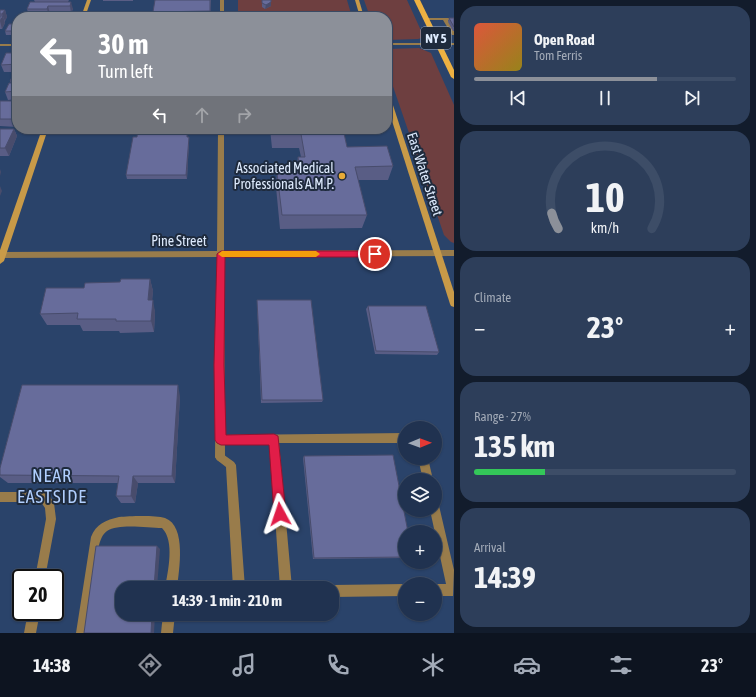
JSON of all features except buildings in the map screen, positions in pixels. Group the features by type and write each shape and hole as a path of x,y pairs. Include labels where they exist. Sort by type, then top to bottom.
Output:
{"main road":[{"name":"NY 5","path":"417,0 454,77"}],"street":[{"path":"85,12 89,0"},
{"path":"222,0 222,12"},
{"path":"357,0 361,12"},
{"path":"426,19 454,19"},
{"path":"445,19 454,34"},
{"path":"392,44 454,44"},
{"path":"0,45 12,45"},
{"name":"East Water Street","path":"392,111 454,304"},
{"path":"1,257 43,134"},
{"path":"221,134 219,365 220,458 231,465 238,581"},
{"name":"Pine Street","path":"1,257 454,253"},
{"path":"221,440 398,438"},
{"path":"274,439 285,581"},
{"path":"0,497 44,497 50,507 50,519 42,569"},
{"path":"437,517 453,590 442,590"},
{"path":"82,633 94,545 98,533 104,527 116,521 164,523 169,526 173,535 174,545 171,581"},
{"path":"339,590 398,590"},
{"path":"30,633 32,621"},
{"path":"168,633 169,621"}],"shaded area":[{"path":"238,0 347,0 351,12 238,12"},
{"path":"364,0 407,0 423,35 422,38 392,40 392,12 368,12"},
{"path":"419,48 431,53 454,105 454,243 444,235 392,84 392,49"}],"slow traffic":[{"path":"222,254 316,254"}],"place":[{"name":"Associated Medical Professionals A.M.P.","path":"342,176"}],"district":[{"name":"NEAR EASTSIDE","path":"52,485"}],"route":[{"path":"280,514 274,439 221,440 219,365 221,254 375,254"}]}
